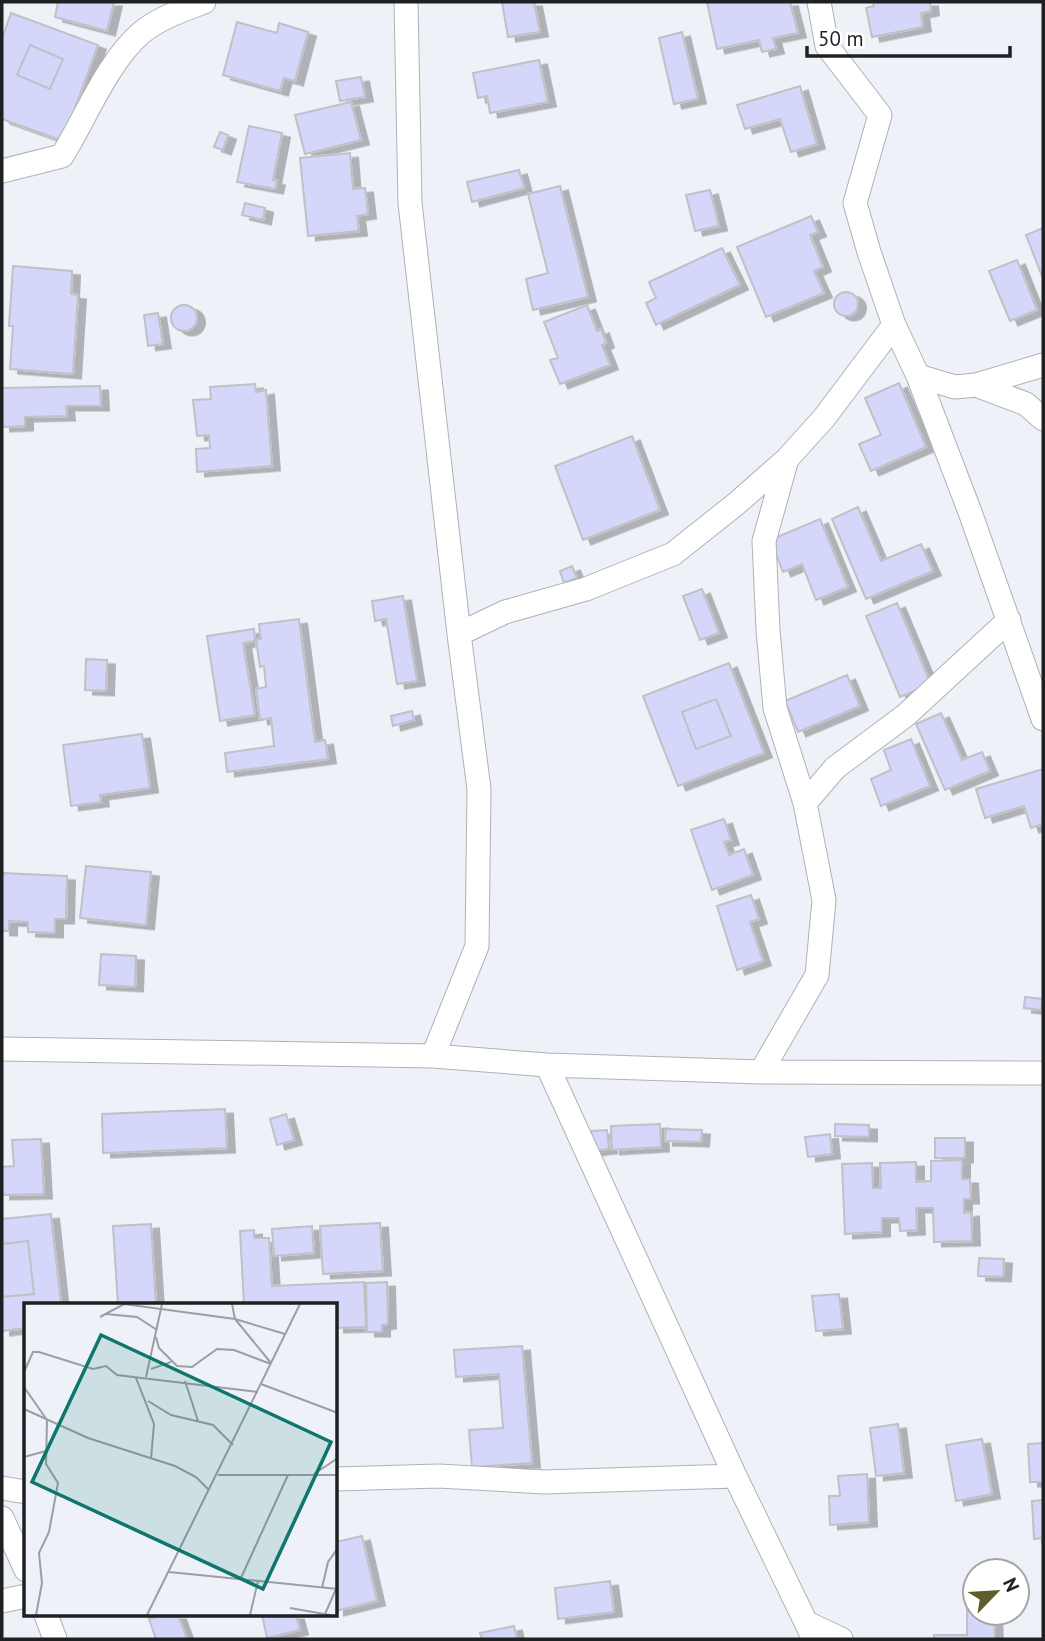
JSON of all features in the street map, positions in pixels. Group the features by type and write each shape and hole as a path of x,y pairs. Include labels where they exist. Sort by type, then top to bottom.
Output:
{"street":[{"path":"2,171 62,156 81,126 104,80 141,33 169,16 204,2"},
{"path":"406,2 410,203 479,789 477,946 433,1056"},
{"path":"819,2 827,46 880,115 855,203 869,252 894,324 918,376 1009,620 1043,719"},
{"path":"459,634 505,612 586,589 673,554 787,459 824,418 894,324"},
{"path":"918,376 955,387 976,386 1043,365"},
{"path":"976,386 1026,404 1043,419"},
{"path":"761,1072 817,975 824,900 805,803 775,708 768,630 764,541 787,459"},
{"path":"805,803 835,768 906,715 1009,620"},
{"path":"2,1049 433,1056 548,1065 761,1072 1043,1073"},
{"path":"548,1065 735,1476 810,1631 841,1639"},
{"path":"338,1479 439,1476 544,1482 735,1476"},
{"path":"2,1488 24,1492"},
{"path":"2,1518 24,1566"},
{"path":"2,1601 24,1596"},
{"path":"46,1616 55,1639"}],"building":[{"path":"58,2 114,2 107,31 55,17"},
{"path":"502,2 534,2 540,32 508,37"},
{"path":"707,2 790,2 798,33 773,38 776,49 762,52 759,40 717,49"},
{"path":"873,2 930,2 931,11 921,13 923,27 872,37 866,8 874,6"},
{"path":"11,13 98,45 63,141 2,119 2,39","holes":["30,45 63,59 50,89 17,75"]},
{"path":"237,22 277,33 279,23 308,32 295,81 284,78 280,91 223,75"},
{"path":"682,32 698,99 674,104 659,38"},
{"path":"30,45 63,59 50,89 17,75"},
{"path":"539,60 548,102 490,113 487,96 478,98 473,73"},
{"path":"361,77 365,97 340,101 336,81"},
{"path":"800,86 817,144 791,152 780,119 745,129 737,105"},
{"path":"351,102 361,140 305,154 295,115"},
{"path":"249,126 282,133 273,180 277,181 275,189 237,182"},
{"path":"220,132 228,135 223,150 214,147"},
{"path":"350,153 353,189 365,188 368,214 357,216 359,231 308,236 300,158"},
{"path":"519,170 524,188 472,202 467,182"},
{"path":"560,186 588,297 533,310 526,279 548,273 528,194"},
{"path":"710,190 719,226 695,231 686,195"},
{"path":"245,203 265,208 263,220 242,215"},
{"path":"811,216 818,232 810,235 823,267 814,271 824,293 766,317 737,247"},
{"path":"1043,228 1043,279 1026,235"},
{"path":"722,248 740,285 656,325 646,303 656,298 649,282"},
{"path":"1017,260 1037,310 1010,321 989,271"},
{"path":"13,266 72,271 71,294 78,295 73,374 10,369 13,326 9,326"},
{"path":"846,292 855,295 858,304 855,313 846,316 837,313 834,304 837,295"},
{"path":"184,305 193,309 197,318 193,327 184,331 175,327 171,318 175,309"},
{"path":"587,305 597,331 601,329 606,343 602,345 610,365 560,384 550,360 558,358 544,322"},
{"path":"158,313 163,344 148,346 144,315"},
{"path":"899,383 926,447 871,471 859,444 881,435 865,398"},
{"path":"255,384 256,392 266,390 272,466 197,472 196,449 210,448 209,435 197,436 193,400 211,399 210,387"},
{"path":"100,386 101,406 66,406 67,416 25,417 25,426 2,427 2,388"},
{"path":"632,436 660,510 583,540 555,466"},
{"path":"858,507 881,561 921,544 933,571 866,599 832,519"},
{"path":"820,519 848,587 816,600 802,564 783,572 770,540"},
{"path":"572,566 577,578 564,583 560,571"},
{"path":"702,589 719,633 700,640 683,596"},
{"path":"403,596 417,681 397,684 386,619 375,621 372,601"},
{"path":"897,603 931,684 900,697 866,616"},
{"path":"299,619 315,742 325,740 328,759 227,772 225,753 274,746 271,718 260,720 256,689 266,687 264,666 260,667 256,640 261,639 259,624"},
{"path":"254,629 255,641 243,643 255,715 220,721 207,636"},
{"path":"86,659 107,660 106,691 85,690"},
{"path":"729,663 764,753 678,786 643,696","holes":["716,699 731,736 696,749 682,712"]},
{"path":"847,675 860,706 798,732 785,701"},
{"path":"716,699 731,736 696,749 682,712"},
{"path":"412,711 414,720 393,726 391,716"},
{"path":"941,713 962,760 982,752 990,771 945,790 916,724"},
{"path":"142,734 150,788 100,795 101,802 71,806 63,745"},
{"path":"911,739 930,786 881,806 871,779 891,770 884,750"},
{"path":"1043,769 1043,824 1031,828 1024,806 985,818 976,789"},
{"path":"724,819 731,840 724,842 729,855 744,849 753,875 712,890 691,830"},
{"path":"86,866 151,872 146,925 80,918"},
{"path":"2,873 67,876 66,919 55,919 55,933 28,932 28,922 9,921 9,931 2,931"},
{"path":"751,895 759,919 750,922 763,961 737,970 717,906"},
{"path":"101,954 136,956 135,987 99,985"},
{"path":"1025,997 1042,999 1041,1010 1024,1008"},
{"path":"225,1109 227,1148 103,1153 102,1114"},
{"path":"286,1114 294,1140 277,1145 270,1119"},
{"path":"660,1124 661,1147 612,1150 611,1126"},
{"path":"835,1124 869,1125 869,1137 835,1136"},
{"path":"666,1129 702,1130 701,1142 665,1141"},
{"path":"607,1130 609,1149 593,1151 591,1131"},
{"path":"830,1134 832,1154 808,1157 805,1137"},
{"path":"935,1138 965,1138 965,1158 935,1158"},
{"path":"41,1139 44,1194 2,1195 2,1167 14,1166 12,1140"},
{"path":"962,1160 962,1179 970,1179 971,1199 964,1199 964,1213 971,1212 972,1241 934,1242 933,1208 916,1208 917,1230 900,1231 899,1218 882,1218 882,1232 845,1234 842,1164 872,1163 873,1188 881,1188 880,1163 916,1162 916,1182 931,1181 931,1161"},
{"path":"51,1214 61,1303 24,1303 24,1328 2,1331 2,1297 34,1294 28,1241 2,1244 2,1219"},
{"path":"380,1223 383,1271 323,1274 320,1226"},
{"path":"151,1224 156,1303 118,1303 113,1226"},
{"path":"312,1226 314,1253 274,1256 272,1229"},
{"path":"254,1230 254,1238 269,1238 272,1286 364,1282 366,1327 338,1328 338,1303 244,1303 240,1231"},
{"path":"28,1241 34,1294 2,1297 2,1244"},
{"path":"979,1258 1004,1259 1003,1277 978,1276"},
{"path":"387,1282 388,1324 382,1325 382,1332 367,1332 366,1283"},
{"path":"839,1294 843,1329 816,1331 812,1296"},
{"path":"522,1346 532,1463 472,1467 469,1430 503,1428 499,1374 456,1377 454,1350"},
{"path":"898,1424 904,1473 876,1476 870,1428"},
{"path":"982,1439 992,1494 956,1501 946,1445"},
{"path":"1043,1443 1043,1482 1030,1482 1028,1444"},
{"path":"867,1474 869,1522 830,1525 829,1496 840,1496 838,1476"},
{"path":"1043,1500 1043,1538 1034,1539 1032,1501"},
{"path":"362,1536 377,1601 338,1611 338,1542"},
{"path":"610,1581 614,1612 558,1619 555,1588"},
{"path":"178,1616 187,1639 156,1639 149,1619"},
{"path":"262,1616 296,1616 300,1630 267,1638"},
{"path":"514,1626 517,1639 482,1639 480,1633"},
{"path":"967,1627 995,1627 995,1639 934,1639 934,1635 967,1635"}]}
